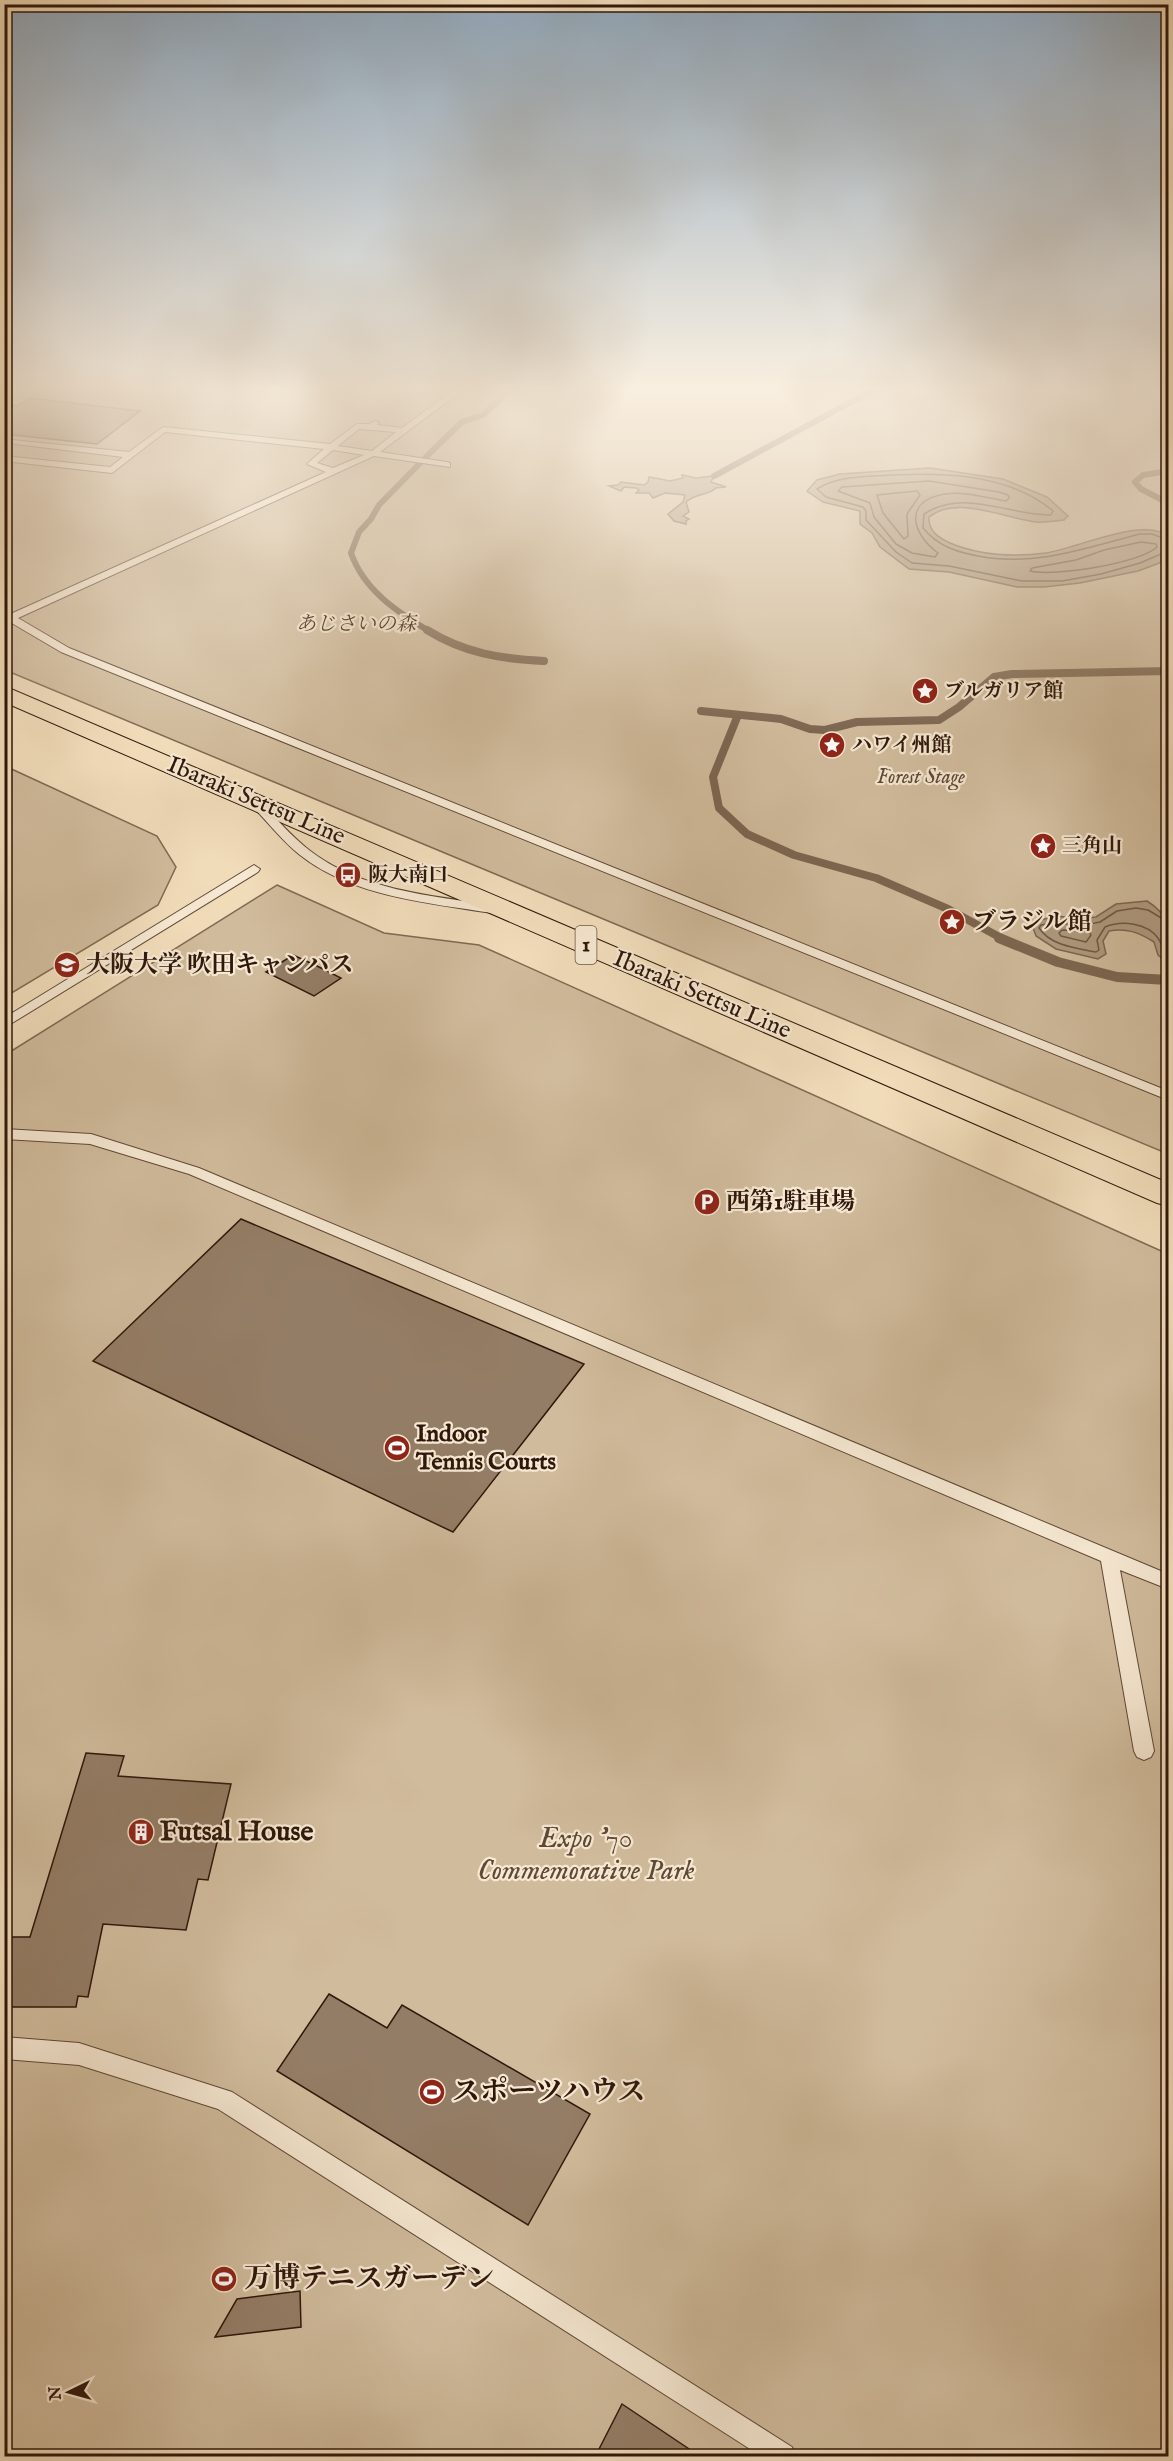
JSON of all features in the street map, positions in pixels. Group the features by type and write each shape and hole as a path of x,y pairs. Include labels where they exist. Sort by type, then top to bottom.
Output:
{"main road":[{"name":"Ibaraki Settsu Line","path":"4,693 249,797 507,912 1168,1195"}],"lane":[{"path":"8,619 265,504"},
{"path":"8,619 65,650 1168,1096"},
{"path":"4,1024 254,869"},
{"path":"4,1134 91,1139 194,1171 1168,1582"},
{"path":"1109,1557 1144,1751"},
{"path":"4,2048 79,2054 224,2100 783,2457"}],"green space":[{"path":"4,504 1168,504 1168,1154 5,670"},
{"name":"大阪大学 吹田キャンパス","path":"5,766 157,836 176,867 158,905 5,997"},
{"name":"Expo '70 Commemorative Park","path":"277,885 384,933 479,945 1168,1254 1168,2456 5,2456 5,1055"}],"water":[{"path":"681,504 687,504 689,512 683,516 689,519 686,524 674,521 668,514"},
{"path":"831,504 1055,504 1068,516 1064,520 1039,522 981,510 953,508 929,517 929,522 938,536 974,551 1010,555 1046,553 1110,535 1145,530 1158,531 1168,537 1168,554 1162,562 1138,571 1080,583 1017,587 949,572 909,569 880,547 872,533 860,524 860,511"},
{"path":"1147,901 1161,913 1168,927 1168,963 1158,955 1154,942 1132,932 1109,931 1103,941 1106,954 1098,959 1056,949 1036,936 1031,922 1058,916 1078,919 1096,917 1116,904"}],"building":[{"path":"293,955 341,978 314,996 266,972"},
{"name":"Indoor Tennis Courts","path":"241,1219 584,1364 453,1532 93,1361"},
{"name":"Futsal House","path":"86,1753 124,1756 118,1776 231,1784 208,1880 198,1879 186,1930 103,1924 88,1997 78,1996 76,2007 4,2007 4,1937 30,1937"},
{"name":"スポーツハウス","path":"329,1994 387,2028 402,2005 590,2114 528,2225 277,2071"},
{"path":"300,2291 301,2327 215,2337 237,2299"},
{"path":"622,2404 701,2457 595,2457"}],"waterway":[{"path":"380,504 359,532 351,553 364,578 383,599 429,631"},
{"path":"1163,531 1168,528"},
{"path":"427,630 455,644 483,653 513,659 544,661"},
{"path":"701,711 781,719 810,729 825,730 857,722 939,720 959,707 994,677 1012,674 1168,671"},
{"path":"738,715 713,777 719,808 747,834 794,855 876,878 948,909 1003,939"},
{"path":"999,938 1058,962 1117,977 1168,980"}],"place":[{"name":"ブルガリア館","path":"925,691"},
{"name":"ハワイ州館","path":"832,745"},
{"name":"三角山","path":"1043,846"},
{"name":"阪大南口","path":"348,875"},
{"name":"ブラジル館","path":"952,922"},
{"name":"大阪大学 吹田キャンパス","path":"67,965"},
{"name":"西第1駐車場","path":"707,1202"},
{"name":"Indoor Tennis Courts","path":"397,1448"},
{"name":"Futsal House","path":"141,1832"},
{"name":"スポーツハウス","path":"432,2092"},
{"name":"万博テニスガーデン","path":"224,2279"}],"park label":[{"name":"あじさいの森","path":"356,624"},
{"name":"Forest Stage","path":"921,777"}]}
